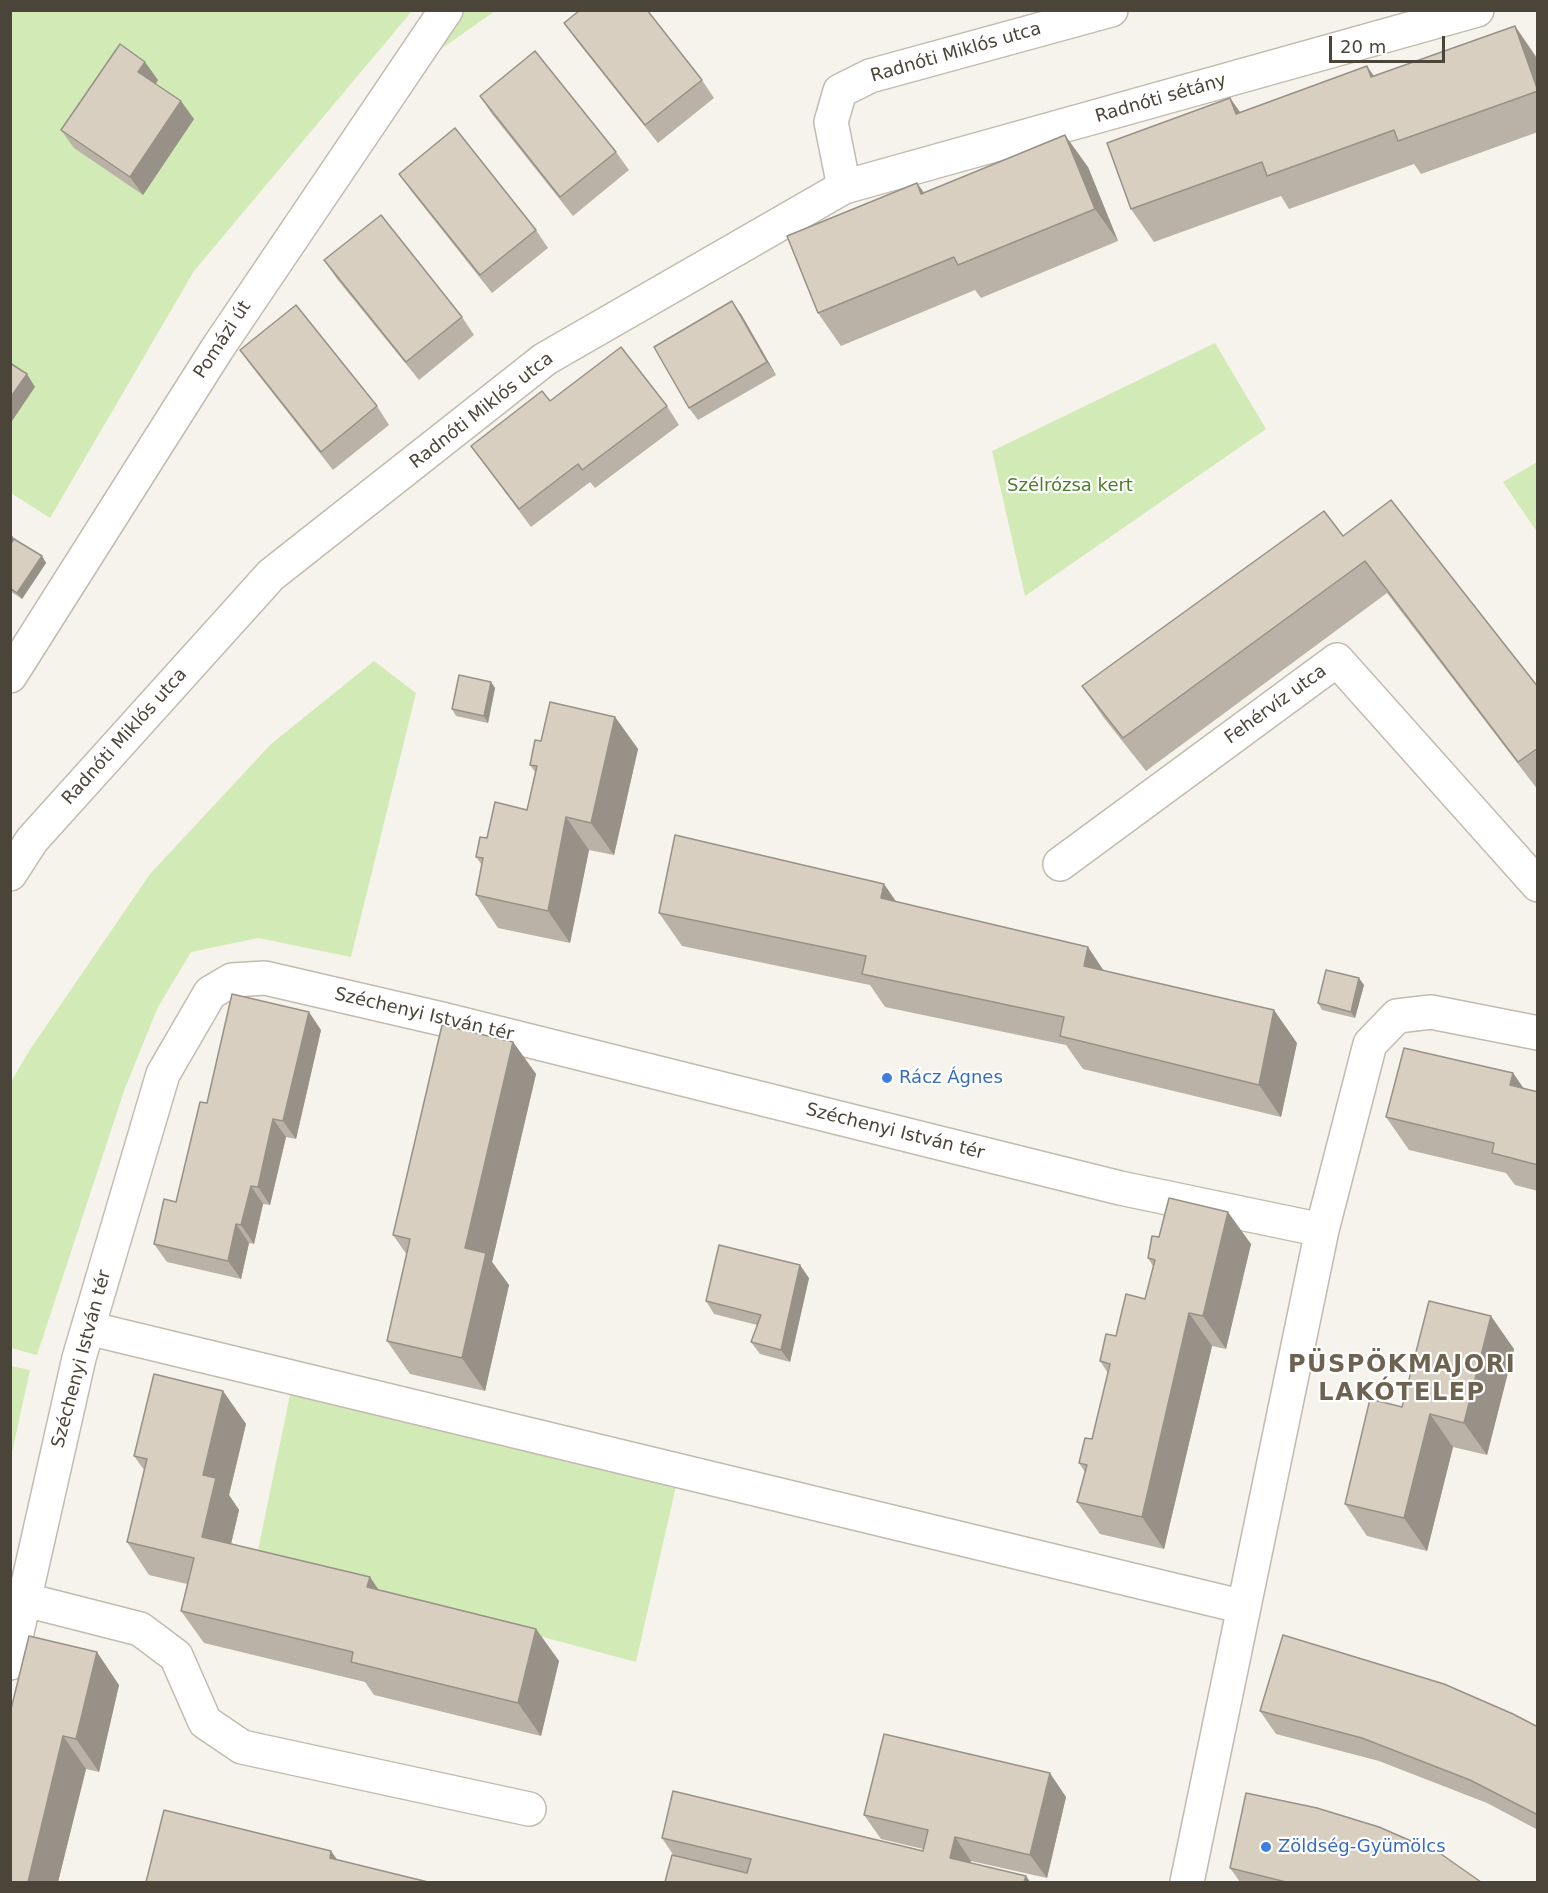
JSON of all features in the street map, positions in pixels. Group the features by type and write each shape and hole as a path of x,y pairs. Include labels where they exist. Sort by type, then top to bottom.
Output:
{"street":[{"name":"Pomázi út","path":"10,676 216,349 446,10"},
{"name":"Radnóti Miklós utca","path":"10,874 32,840 271,575 545,359 844,187 831,122 840,91 870,75 1111,10"},
{"name":"Radnóti sétány","path":"844,187 1477,10"},
{"name":"Fehérvíz utca","path":"1060,864 1337,660 1538,885"},
{"name":"Széchenyi István tér","path":"10,1663 26,1600 74,1376 163,1074 210,993 232,980 265,978 442,1019 1120,1188 1322,1230"},
{"path":"1187,1882 1322,1230 1370,1044 1397,1016 1431,1012 1538,1033"},
{"path":"88,1328 1244,1607"},
{"path":"26,1600 140,1629 176,1656 205,1722 242,1747 529,1809"}],"green space":[{"path":"10,11 412,11 194,271 50,518 11,493"},
{"path":"464,11 495,11 421,63"},
{"name":"Szélrózsa kert","path":"1215,343 1266,429 1025,596 992,451"},
{"path":"1537,462 1537,532 1503,482"},
{"path":"374,661 416,693 351,957 258,938 191,952 158,1007 125,1088 37,1355 11,1348 11,1082 29,1051 150,874 271,744"},
{"path":"10,1366 30,1370 11,1457"},
{"path":"291,1390 676,1486 636,1662 256,1560"}],"building":[{"path":"580,10 647,10 702,80 645,125 564,23"},
{"path":"1515,26 1538,91 1398,141 1394,130 1267,176 1262,162 1131,209 1107,143 1230,98 1236,114 1367,66 1371,77"},
{"path":"120,44 145,62 138,72 181,101 130,177 61,130"},
{"path":"535,51 616,152 560,197 480,96"},
{"path":"455,128 536,230 480,275 399,174"},
{"path":"1065,135 1095,209 958,265 954,257 818,313 787,236 917,183 921,194"},
{"path":"381,215 462,317 406,362 324,260"},
{"path":"732,301 767,362 689,408 654,347"},
{"path":"296,305 377,406 321,452 240,350"},
{"path":"621,347 667,406 582,470 578,464 519,509 471,446 542,391 550,401"},
{"path":"10,363 27,374 10,398"},
{"path":"1391,500 1538,687 1538,748 1518,762 1365,561 1123,738 1082,686 1324,511 1343,536"},
{"path":"14,539 42,556 17,593 10,588 10,545"},
{"path":"459,675 491,682 484,716 452,709"},
{"path":"550,702 615,717 591,823 566,817 548,911 476,895 483,858 476,857 480,837 487,838 495,802 527,810 537,766 530,765 535,740 541,741"},
{"path":"675,835 884,884 881,898 1088,947 1084,966 1274,1010 1259,1085 1060,1036 1064,1017 862,974 866,956 659,913"},
{"path":"1326,970 1359,978 1351,1012 1318,1003"},
{"path":"232,994 309,1012 283,1121 273,1119 258,1187 251,1186 241,1225 236,1224 228,1261 154,1244 164,1199 176,1202 200,1102 207,1103"},
{"path":"442,1025 513,1042 465,1248 486,1253 462,1358 387,1341 410,1239 393,1235"},
{"path":"1404,1048 1513,1073 1510,1085 1538,1092 1538,1165 1492,1153 1494,1143 1386,1117"},
{"path":"1169,1198 1228,1212 1203,1316 1189,1313 1142,1517 1077,1502 1087,1465 1079,1463 1085,1438 1092,1439 1110,1364 1100,1361 1106,1334 1116,1336 1126,1294 1145,1299 1155,1260 1148,1258 1152,1236 1159,1237"},
{"path":"719,1245 800,1265 781,1350 751,1342 761,1315 706,1301"},
{"path":"1429,1301 1491,1316 1464,1423 1430,1414 1404,1518 1345,1504 1370,1399 1402,1407"},
{"path":"154,1374 223,1391 203,1475 216,1478 202,1537 370,1577 367,1587 536,1629 518,1703 351,1662 353,1652 181,1611 194,1558 127,1542 147,1459 134,1456"},
{"path":"1283,1635 1444,1684 1538,1727 1538,1815 1470,1780 1362,1738 1260,1711"},
{"path":"29,1636 97,1652 76,1739 63,1736 28,1882 10,1882 10,1713"},
{"path":"884,1734 1050,1773 1030,1855 955,1837 950,1858 1026,1876 1024,1882 665,1882 672,1855 747,1873 751,1859 662,1838 673,1791 923,1851 928,1830 864,1815"},
{"path":"1246,1793 1317,1808 1379,1827 1441,1854 1481,1882 1286,1882 1230,1868"},
{"path":"164,1810 331,1851 330,1858 428,1882 146,1882"}],"place":[{"name":"Rácz Ágnes","path":"887,1078"},
{"name":"Zöldség-Gyümölcs","path":"1266,1847"}],"district":[{"name":"PÜSPÖKMAJORI LAKÓTELEP","path":"1402,1380"}]}
